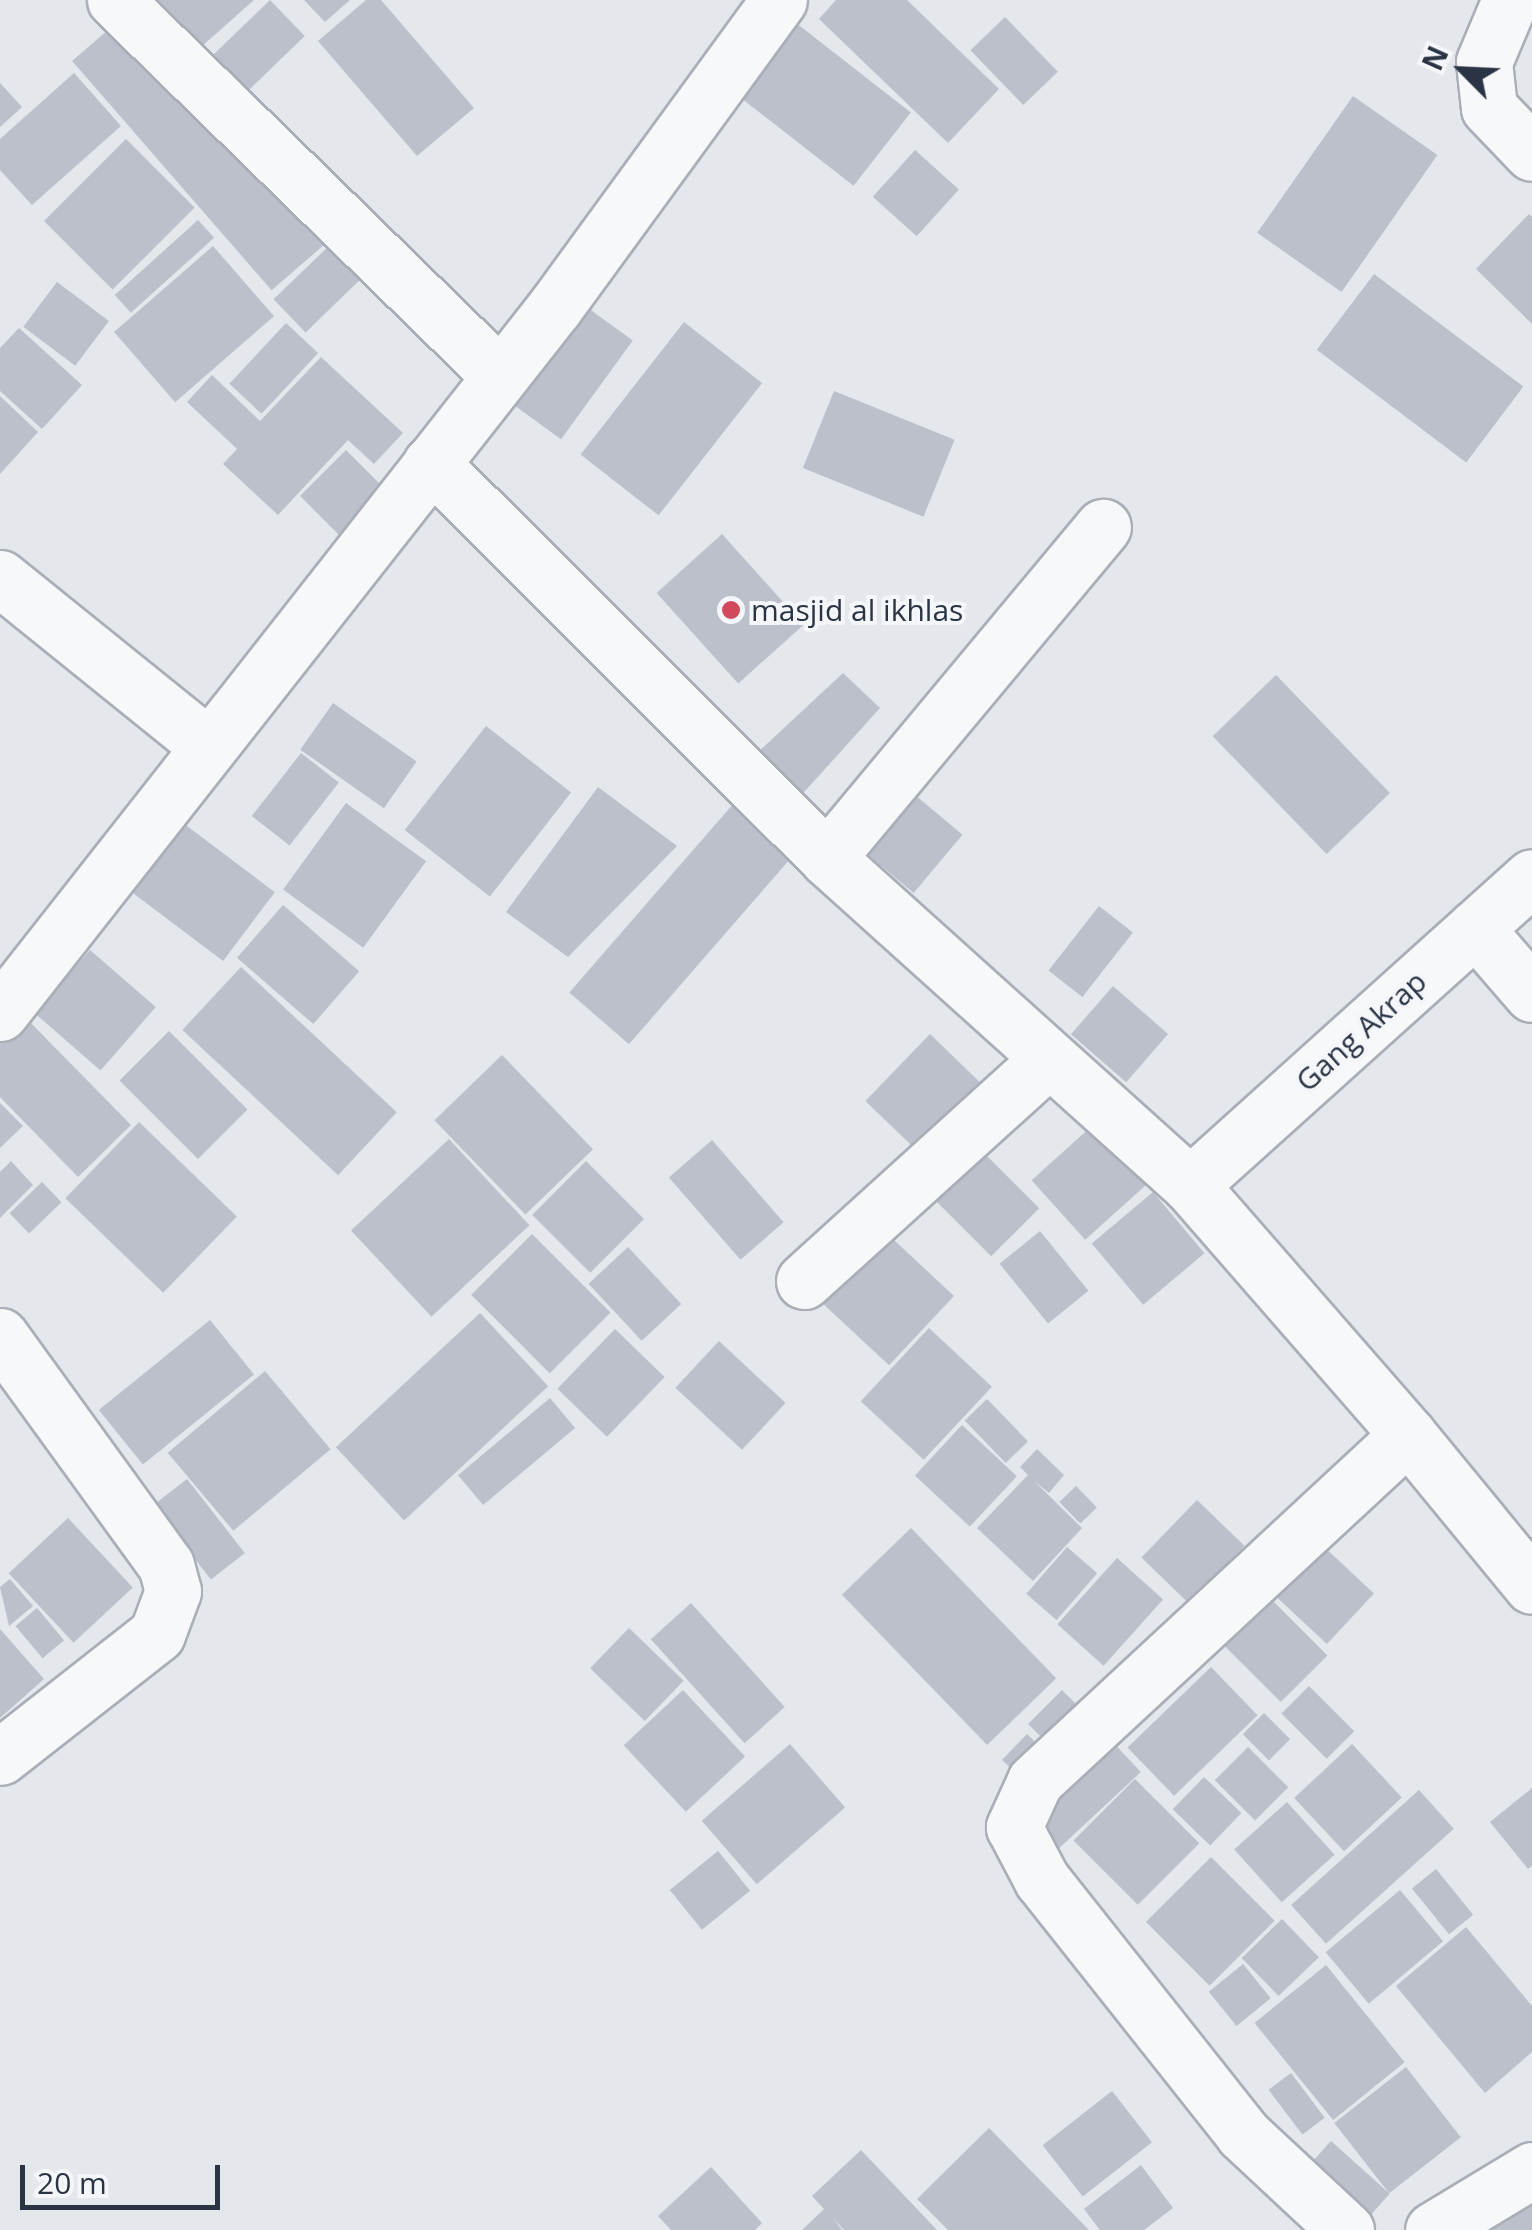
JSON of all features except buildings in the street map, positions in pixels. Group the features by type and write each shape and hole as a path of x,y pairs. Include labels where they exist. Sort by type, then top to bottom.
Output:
{"street":[{"path":"114,0 500,376"},
{"path":"0,1013 500,376 779,0"},
{"path":"1510,0 1484,62 1489,108 1532,153"},
{"path":"431,463 827,858 1190,1185 1408,1435 1532,1586"},
{"path":"827,858 1103,527"},
{"path":"0,578 207,745"},
{"name":"Gang Akrap","path":"1190,1185 1532,877"},
{"path":"1476,928 1532,994"},
{"path":"804,1281 1048,1059"},
{"path":"0,1336 166,1565 173,1591 157,1634 0,1756"},
{"path":"1346,2230 1244,2134 1042,1880 1014,1828 1035,1781 1408,1435"},
{"path":"1432,2230 1532,2170"}],"place":[{"name":"masjid al ikhlas","path":"731,610"}]}
